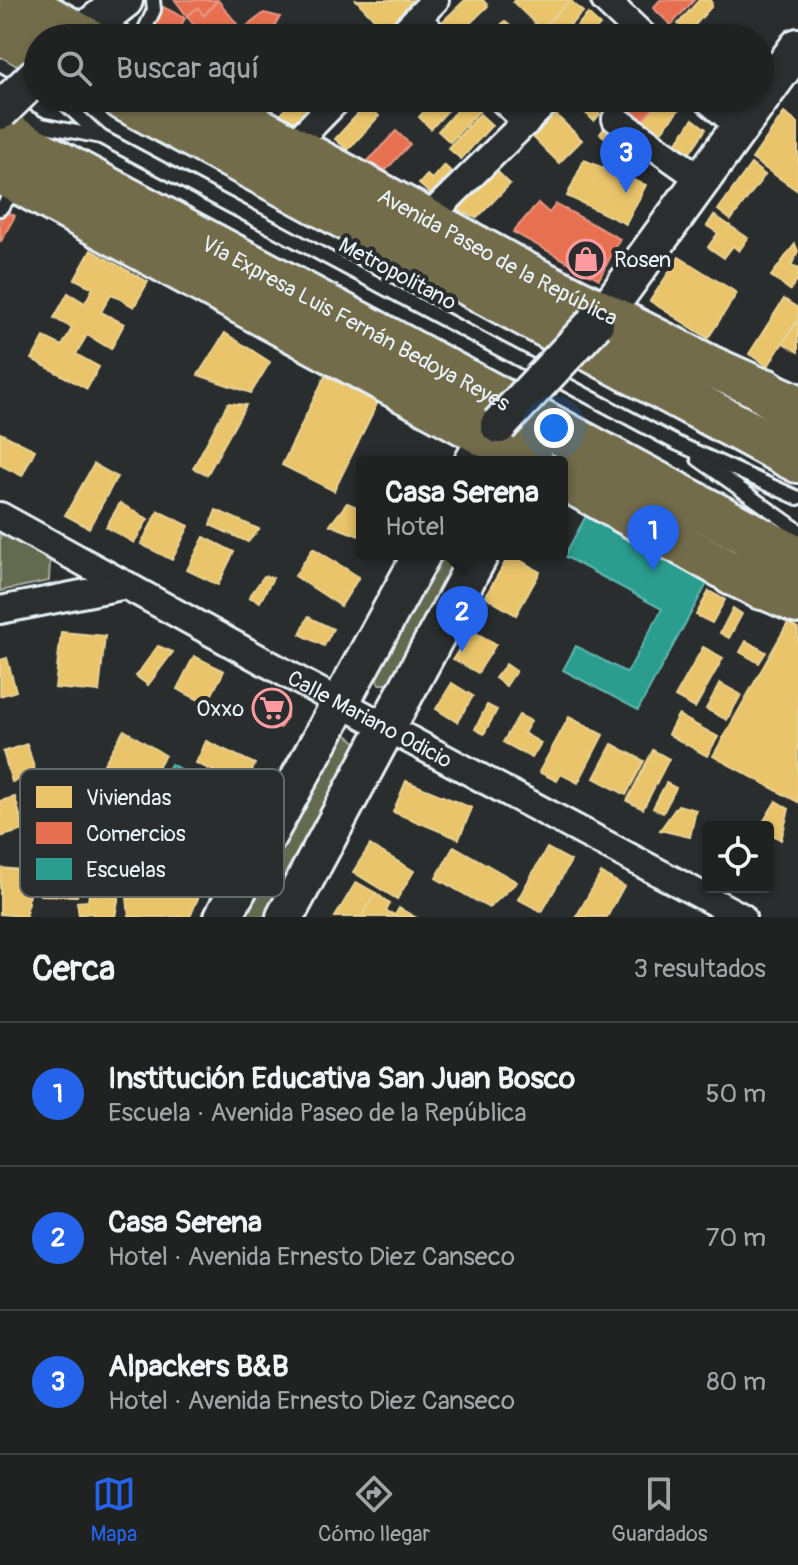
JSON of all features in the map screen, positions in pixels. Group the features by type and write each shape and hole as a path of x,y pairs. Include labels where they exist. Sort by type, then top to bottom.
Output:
{"highway":[{"path":"0,31 24,44"},
{"path":"150,112 798,460"},
{"name":"Vía Expresa Luis Fernán Bedoya Reyes","path":"0,132 798,560"},
{"path":"733,573 798,601"}],"main road":[{"path":"19,0 89,24"},
{"name":"Avenida Paseo de la República","path":"229,112 600,318 787,403"},
{"path":"7,189 517,456"},
{"path":"568,482 798,611"}],"street":[{"path":"605,0 622,24"},
{"path":"412,24 426,9"},
{"path":"774,80 798,47"},
{"path":"0,111 24,88"},
{"path":"291,147 325,112"},
{"path":"516,112 527,122"},
{"path":"426,220 537,112"},
{"path":"722,112 740,127"},
{"path":"486,442 600,318 751,112"},
{"path":"616,119 702,180"},
{"name":"Calle Mariano Odicio","path":"0,516 742,917"},
{"path":"55,601 75,578 77,565 72,555"},
{"path":"284,806 419,560"},
{"path":"285,917 477,560"},
{"path":"0,610 127,585"},
{"path":"223,917 234,897"}],"lane":[{"path":"149,24 154,10 153,0"},
{"path":"0,64 24,77"},
{"name":"Metropolitano","path":"0,103 41,125 101,137"},
{"name":"Metropolitano","path":"74,112 101,137 676,443 798,498"},
{"name":"Metropolitano","path":"676,443 798,530"}],"green space":[{"path":"0,533 50,559 49,581 0,591"},
{"path":"431,560 458,560 389,684 379,684 371,670"},
{"path":"338,728 357,743 284,886 284,829"},
{"path":"248,897 278,897 268,917 237,917"}],"building: Viviendas":[{"path":"356,0 419,0 394,24 375,24 377,22"},
{"path":"465,0 483,0 488,6 469,24 441,23"},
{"path":"570,0 546,24 536,24 513,2"},
{"path":"570,0 583,12 571,24 546,24"},
{"path":"699,0 711,0 712,6 696,24 678,24"},
{"path":"588,14 599,24 579,24"},
{"path":"283,112 312,112 297,127 280,117"},
{"path":"360,112 375,112 379,116 348,150 335,139"},
{"path":"423,112 446,112 431,129 419,117"},
{"path":"455,112 478,112 450,142 438,131"},
{"path":"553,112 582,140 559,163 531,135"},
{"path":"585,112 598,112 600,114 594,121"},
{"path":"650,112 677,112 659,134 643,120"},
{"path":"784,113 798,123 798,191 752,159"},
{"path":"480,114 492,125 461,159 448,148"},
{"path":"693,119 706,129 687,157 673,148"},
{"path":"609,121 656,153 643,163 600,134"},
{"path":"584,160 646,185 626,224 567,196"},
{"path":"751,164 765,175 731,220 718,210"},
{"path":"444,165 455,175 435,198 419,184 427,175 432,179"},
{"path":"495,169 510,184 477,218 456,209"},
{"path":"714,215 748,238 739,251 733,246 724,258 708,247 718,233 707,226"},
{"path":"795,244 798,251 791,266 798,267 798,279 790,290 771,276"},
{"path":"91,250 148,282 134,307 111,294 101,312 124,324 111,349 87,335 76,354 99,367 87,389 32,359 44,337 62,346 72,328 54,318 68,293 85,303 93,288 75,279"},
{"path":"679,257 737,293 708,338 650,301"},
{"path":"784,299 798,308 798,319 768,366 749,354"},
{"path":"798,320 798,352 783,343"},
{"path":"225,333 270,362 251,393 198,375"},
{"path":"325,376 378,402 334,491 282,465"},
{"path":"228,403 246,405 207,475 193,468"},
{"path":"0,433 35,450 22,476 0,465"},
{"path":"94,464 117,477 89,528 65,515"},
{"path":"120,503 148,519 134,543 106,527"},
{"path":"347,503 356,507 356,535 330,525"},
{"path":"216,510 259,529 248,542 210,525"},
{"path":"158,511 189,526 172,560 141,544"},
{"path":"204,537 234,552 218,585 187,570"},
{"path":"313,548 359,577 341,606 295,576"},
{"path":"507,560 520,560 540,572 516,615 485,597"},
{"path":"264,576 273,578 260,602 249,597"},
{"path":"709,591 725,600 712,623 696,615"},
{"path":"733,608 742,614 729,638 720,633"},
{"path":"308,617 333,629 324,646 300,634"},
{"path":"788,623 798,629 798,802 713,756"},
{"path":"471,630 496,644 478,673 453,659"},
{"path":"61,632 105,636 99,692 55,688"},
{"path":"746,641 766,652 759,663 740,652"},
{"path":"158,646 173,652 148,685 136,676"},
{"path":"703,647 723,658 695,708 675,697"},
{"path":"194,656 224,671 207,704 177,689"},
{"path":"7,658 16,691 0,696 0,660"},
{"path":"506,664 516,671 506,686 495,678"},
{"path":"452,683 473,696 457,722 436,709"},
{"path":"720,683 741,695 727,720 706,709"},
{"path":"487,705 497,710 484,734 475,729"},
{"path":"519,715 531,721 524,733 541,743 532,758 503,742"},
{"path":"678,715 718,737 707,756 668,734"},
{"path":"569,717 603,735 578,783 561,774 557,781 539,772"},
{"path":"124,730 165,755 157,769 101,769"},
{"path":"206,741 255,764 253,769 209,769 196,763"},
{"path":"27,744 34,769 20,769 20,779 12,782 3,752"},
{"path":"612,744 644,761 626,795 594,778"},
{"path":"653,750 669,759 643,809 627,801"},
{"path":"406,781 472,808 459,839 393,812"},
{"path":"666,783 676,788 663,813 653,808"},
{"path":"15,797 20,831 0,837 0,801"},
{"path":"776,801 789,809 781,840 774,836 774,821 764,821"},
{"path":"678,805 696,810 690,837 660,830"},
{"path":"370,845 414,871 397,899 353,872"},
{"path":"454,846 517,882 489,908 436,878"},
{"path":"547,848 571,861 542,912 518,899"},
{"path":"0,868 20,870 20,897 29,897 26,917 0,914"},
{"path":"601,873 624,886 607,917 576,917"},
{"path":"356,882 376,893 361,917 335,917"},
{"path":"376,893 390,904 386,911 395,915 399,908 415,917 361,917"},
{"path":"88,897 119,897 115,917 93,917 92,913 79,915 77,902 88,901"},
{"path":"127,897 198,897 190,917 129,917"}],"building: Comercios":[{"path":"175,0 217,0 204,16 198,8 187,16"},
{"path":"218,0 237,24 193,24 187,16 198,8 204,16"},
{"path":"660,0 694,0 672,24 653,8"},
{"path":"163,7 185,18 182,24 154,24"},
{"path":"264,13 280,17 276,24 249,24"},
{"path":"631,112 650,112 643,120"},
{"path":"396,131 410,144 386,170 367,162"},
{"name":"Rosen","path":"538,203 549,213 556,204 620,239 599,279 513,232"},
{"path":"0,208 15,216 1,241 0,240"},
{"name":"Oxxo","path":"267,693 285,703 287,717 280,728 255,713"}],"building: Escuelas":[{"path":"586,516 708,582 638,710 563,670 576,646 627,673 662,609 568,558 568,549"}],"place":[{"name":"Alpackers B&B","path":"626,193"},
{"name":"Rosen","path":"586,259"},
{"name":"Institución Educativa San Juan Bosco","path":"653,571"},
{"name":"Casa Serena","path":"462,652"},
{"name":"Oxxo","path":"272,708"}]}
